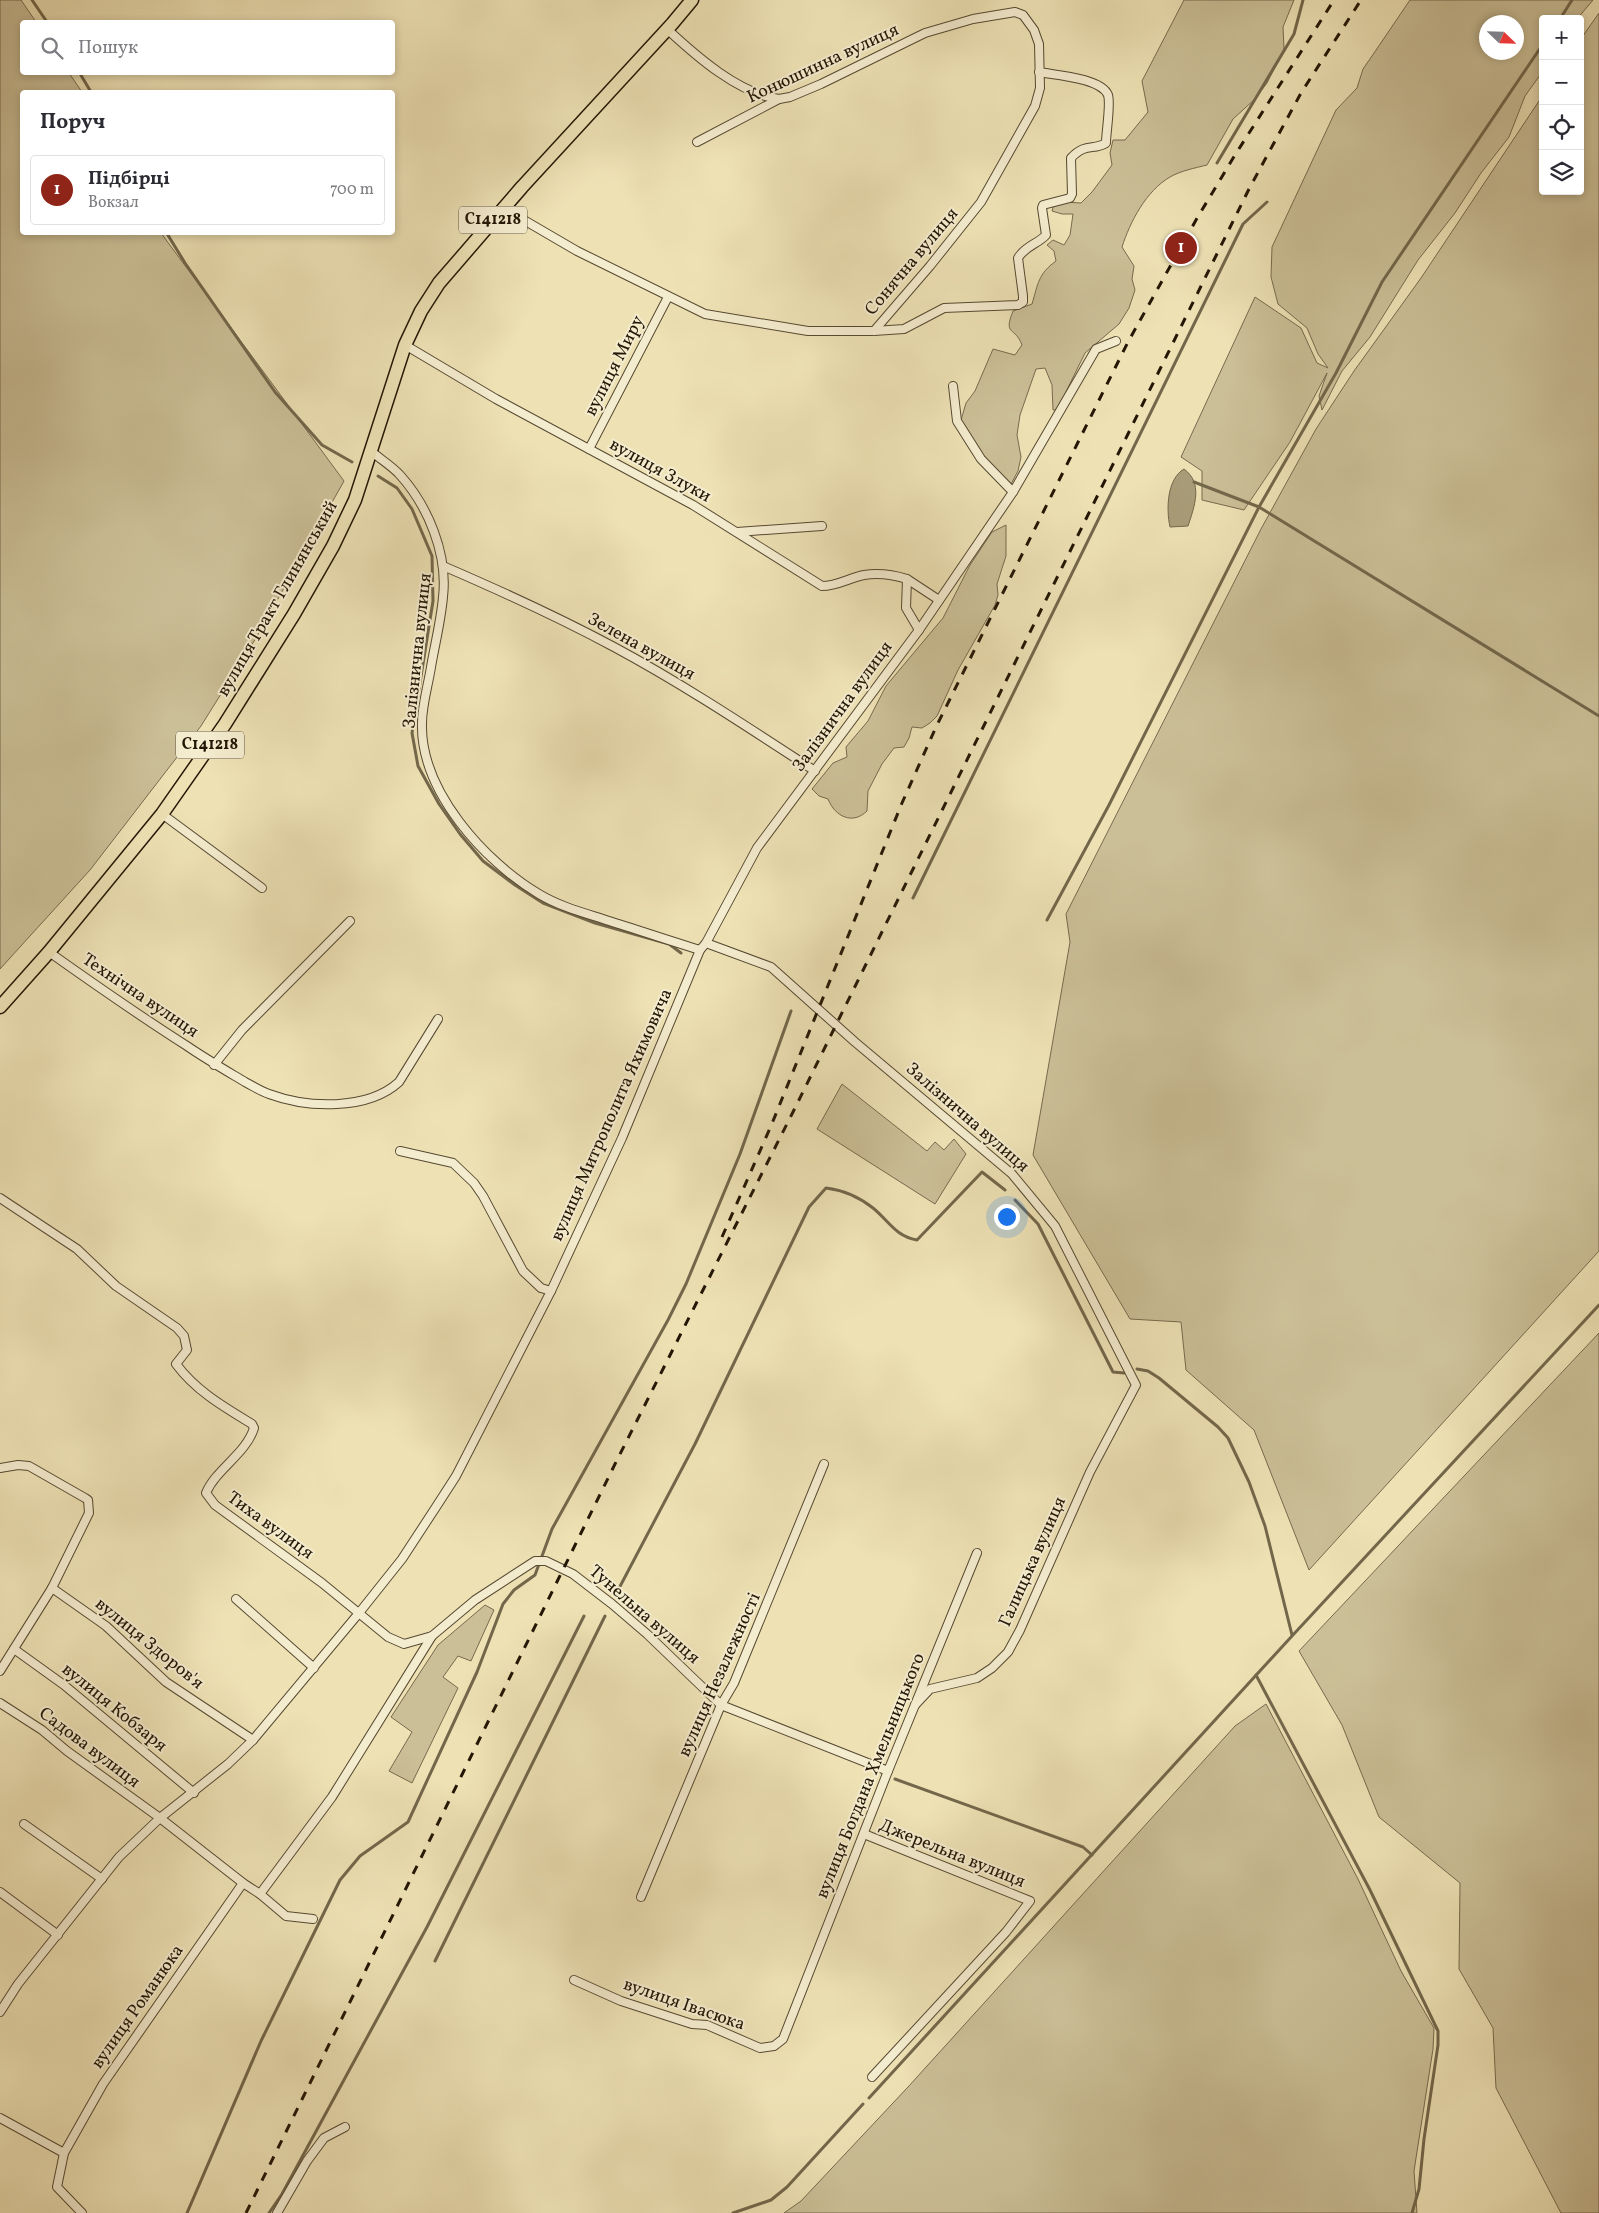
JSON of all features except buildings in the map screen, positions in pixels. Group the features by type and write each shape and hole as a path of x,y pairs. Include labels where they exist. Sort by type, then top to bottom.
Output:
{"main road":[{"name":"вулиця Тракт Глинянський","path":"0,1008 49,952 162,814 225,724 328,554 355,500 405,345 421,311 439,283 506,205 667,30 692,0"}],"street":[{"name":"Конюшинна вулиця","path":"697,142 779,99 790,97 821,84 925,33 973,18 1015,12 1023,16 1034,30 1039,44 1039,72"},
{"path":"667,30 717,70 750,90 767,97 779,99"},
{"path":"874,331 904,329 944,308 1018,304 1023,302 1018,258 1032,243 1046,235 1043,205 1070,198 1072,194 1071,158 1086,147 1100,146 1106,142 1109,96 1102,87 1075,78 1039,72"},
{"name":"Сонячна вулиця","path":"506,205 517,216 577,251 705,314 808,331 874,331 930,266 980,202 1035,106 1040,88 1039,72"},
{"name":"вулиця Миру","path":"589,449 668,297"},
{"name":"Залізнична вулиця","path":"371,451 399,473 419,497 434,532 443,566 443,595 422,723 425,753 434,779 449,805 476,843 499,866 541,895 563,905 700,950 706,944 757,848 919,630 1013,492 1096,349 1116,341"},
{"name":"вулиця Злуки","path":"405,345 496,399 693,505 822,586 831,586 864,575 896,576 907,579 939,600"},
{"path":"953,386 957,421 982,459 1013,492"},
{"path":"737,532 822,526"},
{"name":"Зелена вулиця","path":"443,566 510,594 616,648 744,724 815,771"},
{"path":"907,579 906,608 919,630"},
{"path":"162,814 262,888"},
{"path":"214,1064 242,1030 350,920"},
{"name":"Залізнична вулиця","path":"706,944 771,967 855,1042 1012,1174 1055,1226 1136,1385"},
{"name":"вулиця Митрополита Яхимовича","path":"0,2012 18,1984 119,1857 160,1818 194,1793 253,1740 402,1559 456,1476 551,1291 622,1138 700,950"},
{"name":"Технічна вулиця","path":"49,952 119,1002 214,1064 268,1094 312,1103 347,1103 381,1094 399,1082 438,1019"},
{"path":"400,1151 453,1163 474,1183 483,1196 523,1271 541,1288 551,1291"},
{"name":"Тиха вулиця","path":"0,1198 77,1248 116,1286 177,1328 184,1336 187,1350 176,1364 188,1381 252,1424 254,1428 232,1460 209,1484 206,1493 215,1506 322,1583 359,1613"},
{"name":"Галицька вулиця","path":"915,1705 930,1689 977,1678 992,1668 1008,1652 1020,1630 1090,1472 1136,1385"},
{"name":"вулиця Незалежності","path":"641,1897 721,1705 734,1683 824,1464"},
{"path":"0,1468 18,1465 29,1466 88,1500 89,1513 52,1588 0,1671"},
{"name":"вулиця Богдана Хмельницького","path":"795,2011 888,1771 977,1554"},
{"name":"Тунельна вулиця","path":"432,1636 475,1600 535,1561 546,1561 568,1572 612,1604 648,1634 721,1705 888,1771"},
{"name":"вулиця Здоров'я","path":"52,1588 106,1626 166,1682 253,1740"},
{"path":"236,1599 314,1668"},
{"path":"359,1613 375,1628 394,1641 404,1644 432,1636"},
{"path":"260,1894 332,1797 432,1636"},
{"name":"вулиця Кобзаря","path":"14,1649 64,1685 194,1793"},
{"name":"Садова вулиця","path":"0,1703 42,1730 67,1751 160,1818"},
{"path":"160,1818 286,1916 314,1919"},
{"path":"24,1824 102,1879"},
{"name":"Джерельна вулиця","path":"864,1834 1030,1901 1006,1932 872,2077"},
{"name":"вулиця Романюка","path":"82,2213 57,2186 64,2153 103,2084 243,1883"},
{"path":"0,1892 58,1935"},
{"name":"вулиця Івасюка","path":"574,1980 621,2001 692,2024 706,2025 760,2048 774,2046 783,2039 795,2011"},
{"path":"0,2118 64,2153"},
{"path":"277,2213 307,2161 324,2138 345,2127"}],"shaded area":[{"path":"0,0 21,0 35,20 20,20 20,75 70,75 81,90 20,90 20,235 162,235 344,481 256,638 201,726 90,870 0,969"},
{"path":"1184,0 1294,0 1283,27 1284,49 1267,83 1255,99 1233,119 1207,165 1183,171 1170,177 1154,190 1140,208 1122,247 1134,266 1132,279 1135,290 1129,308 1119,324 1085,353 1057,410 1053,410 1052,385 1045,368 1036,369 1020,415 1017,435 1021,457 1018,471 1010,486 983,455 961,420 966,403 975,391 993,349 1015,355 1022,345 1010,328 1009,324 1013,311 1032,304 1042,275 1056,261 1054,251 1047,245 1053,240 1064,245 1070,235 1073,214 1062,214 1052,211 1054,204 1063,202 1081,203 1092,192 1112,165 1110,153 1113,140 1125,140 1148,112 1142,81"},
{"path":"1410,0 1593,0 1580,15 1539,15 1539,77 1525,96 1509,137 1481,173 1455,213 1418,260 1370,337 1342,371 1322,410 1319,396 1327,373 1290,442 1244,510 1202,500 1202,471 1181,457 1255,297 1301,328 1317,363 1328,368 1318,354 1307,328 1278,304 1271,277 1272,247 1336,110 1357,88 1363,69"},
{"path":"1599,13 1599,1251 1309,1570 1254,1430 1186,1370 1181,1322 1130,1319 1033,1155 1070,942 1066,914 1261,529 1316,429 1354,371 1421,278 1539,101 1539,195 1584,195 1584,34"},
{"path":"1184,469 1194,481 1195,502 1188,526 1170,527 1168,512 1169,495 1174,480"},
{"path":"1006,525 1006,556 997,584 998,595 995,605 958,670 937,716 922,728 912,727 904,747 894,748 882,764 868,791 867,811 856,818 845,817 835,810 828,799 819,796 812,789 833,763 847,757 846,747 868,721 886,686 943,618 970,565 992,532"},
{"path":"842,1084 927,1151 935,1142 944,1150 954,1139 966,1154 935,1204 817,1129"},
{"path":"1599,1333 1599,2213 1561,2213 1496,2088 1493,2028 1459,1969 1460,1883 1379,1817 1342,1725 1299,1651"},
{"path":"485,1605 494,1610 471,1661 458,1656 443,1677 458,1688 412,1783 389,1771 412,1732 391,1717 438,1645"},
{"path":"1266,1704 1358,1879 1401,1971 1434,2028 1433,2049 1414,2171 1417,2213 784,2213 801,2201 908,2087 1235,1726"}],"waterway":[{"path":"32,0 46,20"},
{"path":"1217,163 1294,34 1303,0"},
{"path":"1563,15 1572,0"},
{"path":"1047,920 1109,805 1259,507 1336,373 1382,282 1539,50"},
{"path":"81,75 90,90"},
{"path":"913,898 1243,224 1267,202"},
{"path":"168,235 185,263 275,392 322,445 352,462"},
{"path":"378,476 397,488 412,509 432,556 433,601 412,733 418,766 439,804 460,834 483,861 543,903 595,923 669,944 681,953"},
{"path":"1194,482 1259,507 1599,716"},
{"path":"187,2213 261,2041 340,1880 360,1856 408,1822 477,1672 503,1604 514,1590 535,1575 552,1529 668,1320 686,1284 740,1154 791,1011"},
{"path":"616,1594 695,1444 809,1207 826,1188 845,1192 862,1201 873,1208 898,1232 917,1240 982,1172 1005,1190"},
{"path":"1015,1200 1038,1224 1113,1372 1124,1373"},
{"path":"869,2098 1292,1636 1599,1305"},
{"path":"1137,1369 1148,1371 1159,1378 1218,1427 1228,1438 1249,1482 1265,1526 1292,1635"},
{"path":"269,2213 282,2194 427,1927 584,1616"},
{"path":"435,1961 605,1616"},
{"path":"1256,1675 1370,1890 1438,2031 1438,2045 1424,2139 1419,2189 1412,2213"},
{"path":"895,1779 1083,1847 1092,1855"},
{"path":"733,2213 771,2200 787,2187 863,2104"}],"railway":[{"path":"722,1237 771,1126 902,803 936,727 1128,342 1196,220 1235,155 1334,0"},
{"path":"246,2213 617,1460 793,1112 1249,189 1301,93 1361,0"}],"place":[{"name":"Підбірці","path":"1181,248"}]}
